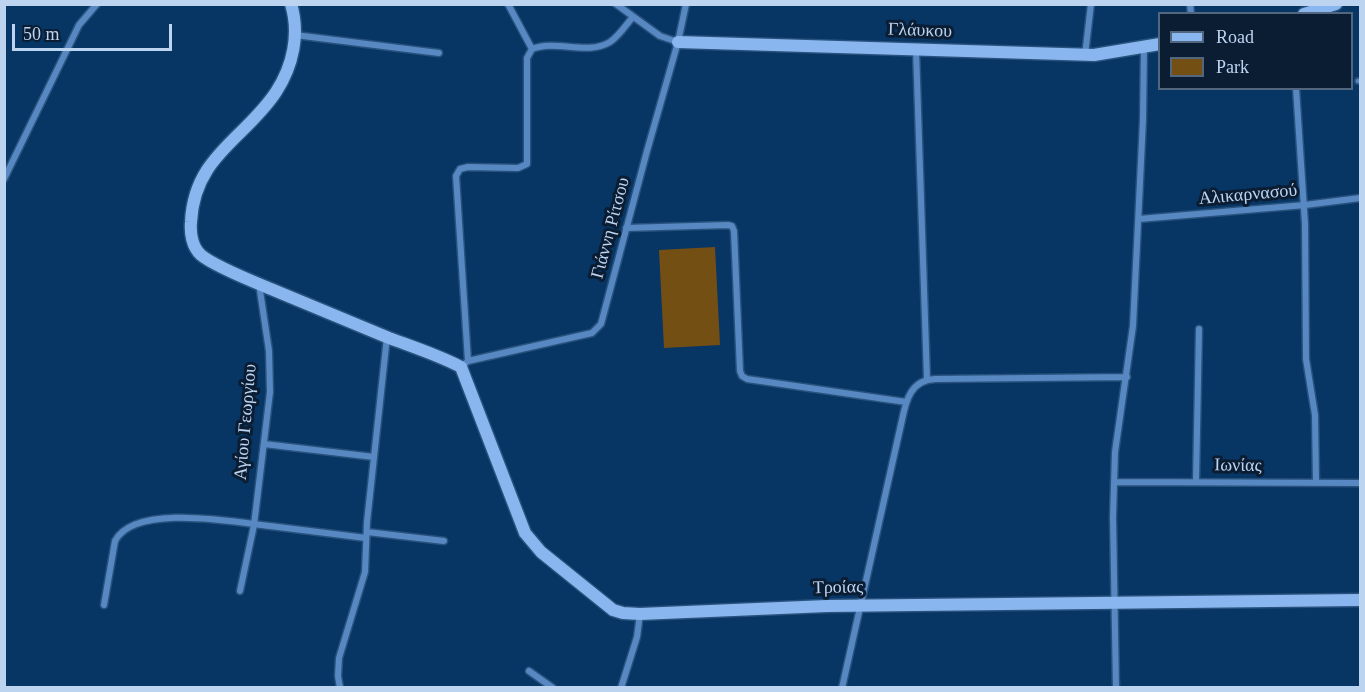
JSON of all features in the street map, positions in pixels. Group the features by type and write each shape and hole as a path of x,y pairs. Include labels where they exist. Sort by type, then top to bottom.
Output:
{"street":[{"path":"4,179 79,25 97,4"},
{"path":"291,4 295,19 291,58 279,86 269,101 206,170 195,193 191,213 192,241 198,252 207,259 259,284 387,337 464,364 456,176 459,169 468,167 518,168 527,164 527,58 532,49 543,45 599,46 610,42 632,18"},
{"path":"508,4 532,49"},
{"path":"616,4 632,18 660,36 678,42"},
{"name":"Γιάννη Ρίτσου","path":"464,364 592,333 601,324 678,42 686,4"},
{"path":"1084,55 1090,4"},
{"path":"1310,12 1336,4"},
{"path":"295,35 439,53"},
{"name":"Γλάυκου","path":"678,42 1084,55 1103,55 1158,44"},
{"path":"1116,687 1114,482 1118,429 1133,326 1143,120 1144,47"},
{"path":"916,49 927,379"},
{"path":"1296,90 1305,205 1306,359 1315,415 1316,482"},
{"name":"Αλικαρνασού","path":"1139,219 1360,198"},
{"path":"626,228 732,226 742,376 747,379 906,402"},
{"name":"Αγίου Γεωργίου","path":"240,591 254,525 270,399 271,366 259,284"},
{"path":"1196,481 1199,329"},
{"path":"340,687 338,663 364,581 387,337"},
{"name":"Τροίας","path":"464,364 522,528 529,539 552,561 614,610 623,613 859,606 1360,600"},
{"path":"842,687 906,402 912,390 927,379 1126,377"},
{"path":"264,444 374,457"},
{"name":"Ιωνίας","path":"1114,482 1360,483"},
{"path":"104,605 114,545 119,534 141,523 165,518 206,518 254,525 444,541"},
{"path":"621,687 637,637 640,614"},
{"path":"529,671 553,687"}],"green space":[{"path":"715,247 720,345 664,348 659,250"}]}
